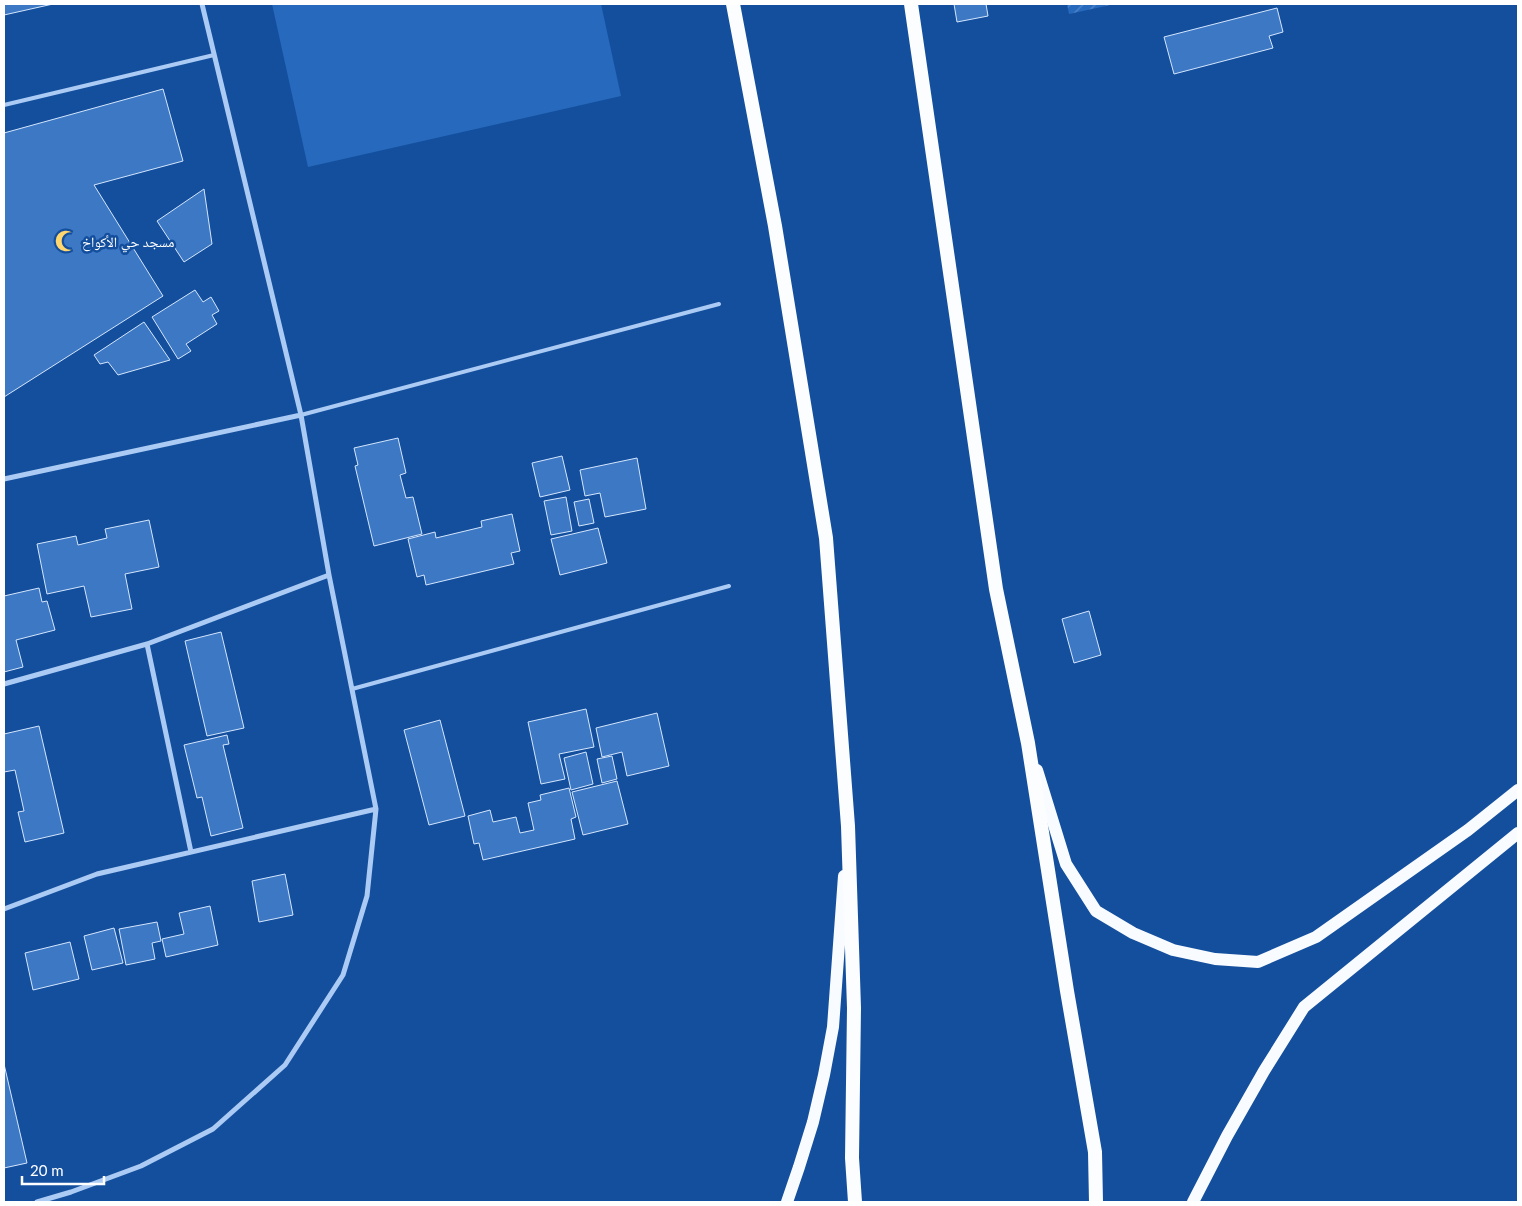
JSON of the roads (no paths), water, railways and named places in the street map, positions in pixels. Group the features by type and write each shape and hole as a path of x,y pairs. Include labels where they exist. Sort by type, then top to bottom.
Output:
{"highway":[{"path":"733,4 775,226 826,538 848,826 854,1008 852,1158 856,1202"},
{"path":"911,4 996,589 1028,743 1067,991 1095,1152 1096,1202"}],"main road":[{"path":"1028,743 1066,864 1096,911 1133,934 1173,950 1215,959 1258,962 1316,937 1468,830 1518,790"},
{"path":"786,1202 813,1122 833,1027 848,826"},
{"path":"1193,1202 1250,1095 1304,1007 1518,834"}],"street":[{"path":"36,1202 71,1192 141,1166 213,1129 285,1065 343,975 367,896 376,809 329,576 301,415 202,4"},
{"path":"4,479 301,415"},
{"path":"4,684 146,644 329,576"},
{"path":"146,644 191,852"},
{"path":"4,910 97,874 376,809"}],"lane":[{"path":"4,105 214,55"},
{"path":"301,415 719,304"},
{"path":"352,689 728,586"}],"place":[{"name":"مسجد حي الأكواخ","path":"66,241"}]}
